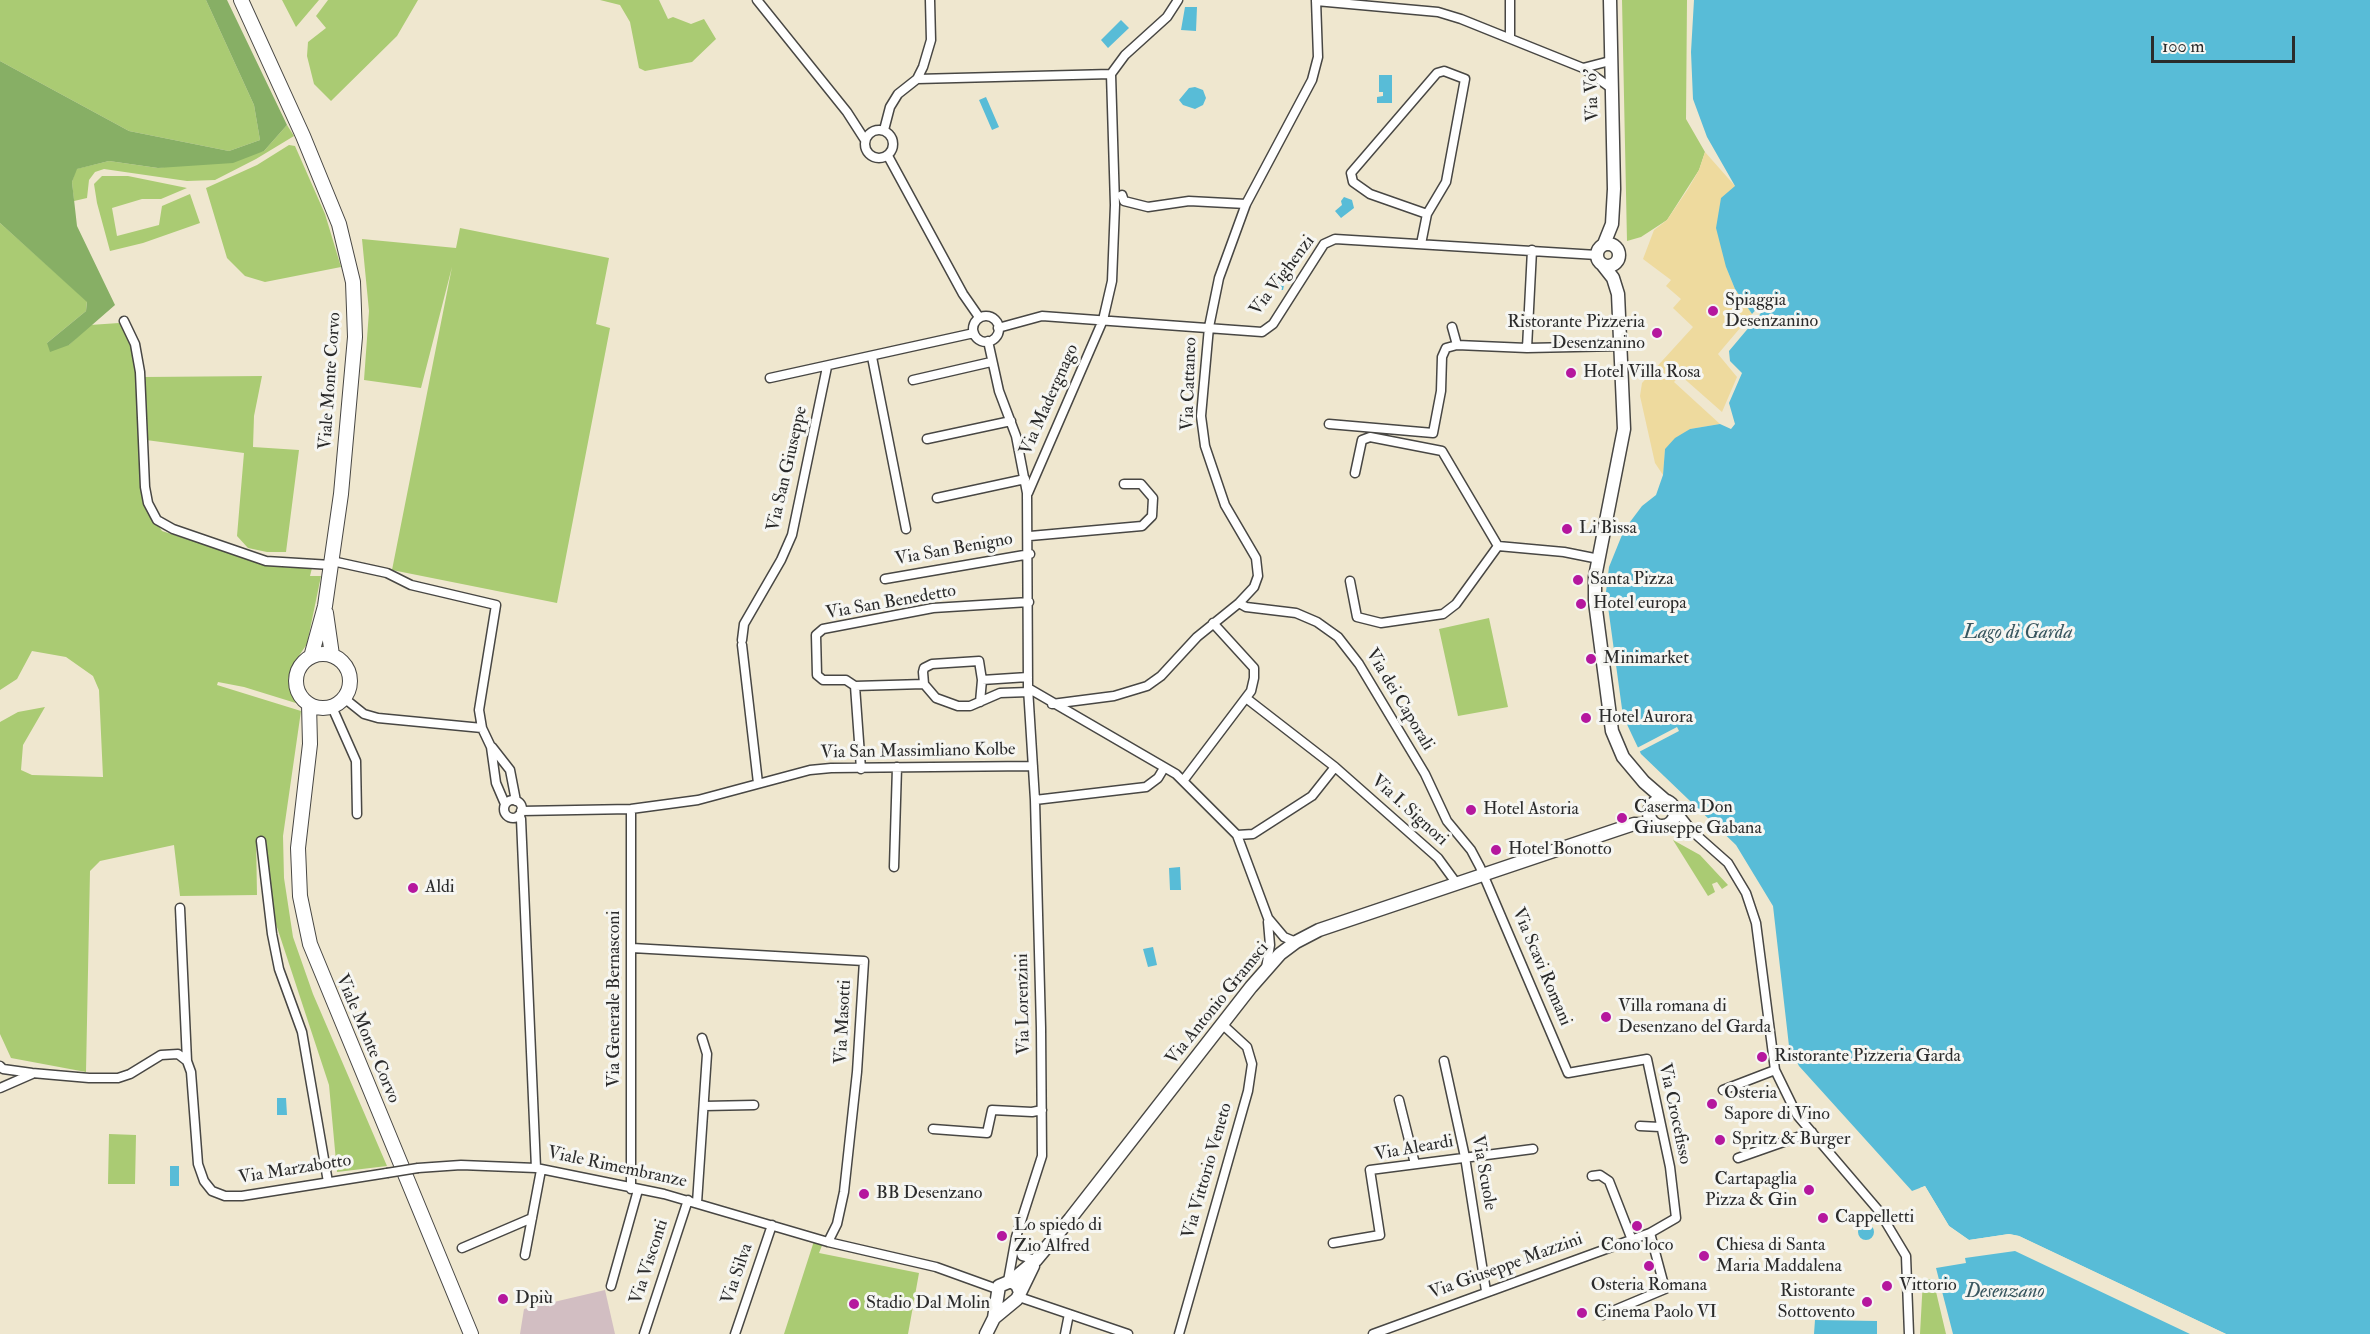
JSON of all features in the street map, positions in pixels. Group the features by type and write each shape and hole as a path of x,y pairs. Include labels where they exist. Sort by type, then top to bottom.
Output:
{"main road":[{"name":"Viale Monte Corvo","path":"241,0 326,191 348,254 353,282 355,338 332,563 326,606 311,657"},
{"name":"Viale Monte Corvo","path":"326,606 332,655"},
{"path":"332,655 342,661 348,670 350,688 344,698 321,706 298,691 296,680 299,669 311,657 332,655"},
{"name":"Viale Monte Corvo","path":"321,706 310,744 298,848 300,896 310,944 471,1334"}],"street":[{"path":"757,0 847,112 865,140 865,147 874,158 888,156 893,149 893,140 884,130"},
{"path":"884,130 890,107 898,94 917,79 932,40 930,0"},
{"path":"917,79 1111,74 1125,55 1167,17 1178,0"},
{"path":"1316,0 1438,12 1510,36 1583,68 1611,88"},
{"name":"Via Cattaneo","path":"1052,704 1114,696 1146,686 1161,676 1213,623 1239,603 1254,587 1258,576 1256,558 1225,505 1205,446 1202,416 1209,327 1219,278 1246,204 1312,80 1318,57 1316,0"},
{"path":"1510,0 1510,36"},
{"name":"Via Vo'","path":"1610,0 1614,189"},
{"path":"1583,68 1610,61"},
{"path":"1420,244 1427,214 1446,182 1465,79 1444,71 1437,72 1351,172 1353,182 1370,194 1427,214"},
{"name":"Via Madergnago","path":"1028,493 1103,320 1112,281 1114,228 1111,74"},
{"path":"847,112 873,131 884,130"},
{"path":"865,140 873,131"},
{"path":"888,156 963,294 979,317 994,319 998,328 997,335 988,341 977,338 974,333 974,322 979,317"},
{"path":"1614,189 1618,212 1618,254 1623,297 1620,318"},
{"path":"1614,189 1612,224 1601,254 1613,278 1620,318 1622,445 1599,559 1595,602 1612,731 1623,757 1693,832 1728,863 1742,886 1753,911 1775,1070 1797,1115 1879,1211 1906,1257 1909,1334"},
{"path":"1122,195 1124,201 1148,207 1190,201 1246,204"},
{"name":"Via Vighenzi","path":"998,328 1042,316 1262,332 1273,324 1324,244 1335,240 1601,254"},
{"path":"1601,254 1610,244 1618,254"},
{"path":"1527,348 1532,250"},
{"path":"1601,254 1612,265 1618,254"},
{"path":"124,321 135,344 140,372 146,487 148,503 157,520 173,529 266,561 332,563 387,573 411,585 496,605 478,710 482,728 492,747 510,770 516,801 521,806 520,813 512,818 507,816 505,804 496,783 492,747"},
{"path":"1452,327 1457,345"},
{"path":"770,378 974,333"},
{"path":"988,341 991,362 999,392 1011,421 1028,493 1029,693"},
{"path":"1329,424 1433,434 1441,391 1442,357 1446,348 1457,345 1490,348 1621,346"},
{"path":"872,357 906,530"},
{"path":"913,380 991,362"},
{"name":"Via San Giuseppe","path":"758,783 742,642 744,624 781,560 792,535 827,367"},
{"path":"927,439 1011,421"},
{"path":"1355,473 1362,441 1370,437 1442,451 1498,546"},
{"path":"936,498 1025,480"},
{"path":"1030,536 1142,526 1152,516 1153,498 1141,484 1125,484"},
{"path":"1498,546 1564,552 1599,559"},
{"path":"1350,581 1357,617 1381,623 1443,614 1456,604 1498,546"},
{"name":"Via San Benigno","path":"885,579 1030,554"},
{"name":"Via San Benedetto","path":"855,686 846,681 823,680 817,675 816,635 823,629 933,608 1029,602"},
{"name":"Via dei Caporali","path":"1239,603 1246,607 1296,613 1317,622 1338,637 1359,664 1425,774 1447,821 1472,850 1483,875"},
{"path":"1183,781 1251,691 1254,668 1213,623"},
{"path":"981,702 982,680 979,661 932,664 924,668 924,684 936,698 946,703 958,706 981,702 1000,693 1029,693 1052,704 1183,781 1237,835 1268,918 1270,945 1266,969"},
{"path":"982,680 1028,677"},
{"path":"861,769 855,686 924,684"},
{"name":"Via Lorenzini","path":"1009,1281 1016,1237 1042,1156 1035,800 1029,693"},
{"path":"344,698 364,714 378,718 482,728"},
{"name":"Via I. Signori","path":"1246,698 1335,767 1438,858 1457,884"},
{"path":"321,706 356,761 357,814"},
{"name":"Via San Massimliano Kolbe","path":"520,813 631,809 698,800 810,770 1032,766"},
{"path":"894,867 897,767"},
{"path":"1237,835 1253,834 1312,796 1335,767"},
{"path":"1035,800 1146,787 1158,778 1164,768"},
{"path":"1644,782 1649,811 1661,825 1693,832"},
{"path":"505,804 509,800 516,801"},
{"name":"Via Antonio Gramsci","path":"1635,824 1655,802 1670,805"},
{"path":"1661,825 1674,817 1670,805"},
{"name":"Via Generale Bernasconi","path":"611,1286 634,1189 631,809"},
{"name":"Viale Rimembranze","path":"520,813 539,1169 693,1202 828,1242 936,1267 997,1292"},
{"name":"Via Antonio Gramsci","path":"994,1318 1017,1297 1036,1260 1266,969 1296,942 1319,930 1635,824 1661,825"},
{"path":"261,841 272,934 279,969 302,1032 328,1182"},
{"name":"Via Scavi Romani","path":"1483,875 1568,1073"},
{"path":"180,908 187,1061"},
{"path":"1268,918 1284,937 1296,942"},
{"name":"Via Masotti","path":"632,948 864,961 857,1072 844,1192 837,1224 828,1242"},
{"name":"Via Vittorio Veneto","path":"1179,1334 1248,1091 1252,1064 1247,1047 1223,1025"},
{"name":"Via Visconti","path":"644,1334 693,1202 704,1106 707,1054 702,1038"},
{"path":"0,1066 3,1069 32,1073 118,1078 168,1053 178,1054 187,1061"},
{"name":"Via Crocefisso","path":"1568,1073 1647,1059 1670,1167 1676,1218"},
{"name":"Via Marzabotto","path":"187,1061 191,1072 198,1164 204,1181 212,1191 225,1196 242,1196 418,1168 461,1165 539,1169"},
{"name":"Via Scuole","path":"1444,1061 1464,1157 1486,1291"},
{"path":"1722,1089 1775,1070"},
{"path":"0,1088 32,1073"},
{"path":"1399,1100 1415,1164"},
{"path":"704,1106 754,1105"},
{"path":"933,1129 987,1133 992,1110 1032,1112 1042,1110"},
{"path":"1640,1126 1660,1127"},
{"path":"1738,1158 1812,1132"},
{"name":"Via Aleardi","path":"1333,1243 1380,1235 1370,1170 1533,1149"},
{"path":"525,1255 539,1169"},
{"path":"1592,1176 1600,1176 1609,1181 1632,1240"},
{"path":"462,1248 532,1218"},
{"name":"Via Giuseppe Mazzini","path":"1373,1334 1486,1291 1632,1240 1676,1218"},
{"name":"Via Silva","path":"735,1334 772,1225"},
{"path":"1603,1316 1665,1289 1650,1233"},
{"path":"1016,1237 1022,1256 1036,1260"},
{"name":"Via Antonio Gramsci","path":"986,1334 994,1318 997,1292 1001,1283 1009,1281 1036,1260"},
{"path":"1009,1281 1017,1285 1017,1297"},
{"path":"997,1292 1003,1303 1017,1297 1128,1334"},
{"path":"1065,1334 1069,1314"}],"shaded area":[{"path":"605,1290 615,1334 520,1334 524,1309"}],"green space":[{"path":"0,0 206,0 254,105 260,140 229,151 129,131 0,61"},
{"path":"206,0 227,0 287,125 264,151 233,163 158,168 109,161 77,169 72,182 77,226 115,305 69,345 50,352 47,343 86,311 87,302 0,223 0,61 129,131 229,151 260,140 254,105"},
{"path":"282,0 319,0 296,27"},
{"path":"328,0 418,0 397,36 331,101 314,84 307,56 308,42 326,28 316,16"},
{"path":"600,0 659,0 668,19 673,17 691,24 704,19 716,39 692,62 645,71 639,68 630,22 620,5"},
{"path":"1622,0 1687,0 1686,119 1705,152 1699,170 1667,220 1641,237 1627,241"},
{"path":"287,125 294,136 215,180 187,181 104,169 95,172 89,180 87,198 74,201 72,182 76,169 109,161 158,168 264,151"},
{"path":"289,145 295,146 325,214 341,267 265,282 245,276 227,258 206,188 257,165"},
{"path":"102,176 128,176 187,188 161,199 142,199 112,208 117,236 159,225 162,206 190,194 200,223 143,243 110,251 94,184"},
{"path":"0,223 87,301 86,311 47,343 69,345 90,325 119,323 130,340 138,373 147,508 162,531 264,564 312,568 310,576 321,576 307,644 294,663 288,679 291,692 299,704 244,687 218,682 217,685 301,711 283,836 284,878 293,937 313,994 387,1166 337,1172 329,1085 272,912 266,840 256,838 257,895 180,896 174,845 100,861 90,871 86,1072 11,1058 0,1034 0,722 18,712 45,707 23,745 21,770 32,775 103,777 99,690 93,676 66,657 32,651 17,679 0,690"},
{"path":"460,228 609,258 596,324 610,328 557,603 392,570 452,267 421,388 364,380 369,311 362,239 456,248"},
{"path":"262,376 254,416 253,447 299,450 286,552 267,552 248,548 237,536 244,453 146,440 145,377"},
{"path":"1489,618 1508,707 1458,716 1439,629"},
{"path":"1673,840 1700,855 1728,885 1722,889 1717,882 1712,884 1715,892 1708,896"},
{"path":"109,1134 136,1135 135,1184 108,1184"},
{"name":"Stadio Dal Molin","path":"814,1241 823,1243 819,1253 919,1273 908,1334 784,1334"},
{"path":"1923,1279 1933,1279 1946,1334 1920,1334"}],"sand":[{"name":"Spiaggia Desenzanino","path":"1705,152 1735,186 1726,267 1735,289 1752,314 1718,354 1737,377 1722,412 1680,375 1674,382 1720,424 1690,429 1665,449 1663,475 1655,463 1640,396 1642,383 1693,327 1673,308 1681,299 1666,286 1671,280 1643,259 1654,230 1667,220 1688,189 1699,170"}],"water":[{"name":"Lago di Garda","path":"1694,0 2370,0 2370,1334 2226,1334 2019,1236 2009,1234 1969,1240 1949,1226 1925,1186 1912,1191 1799,1066 1789,1046 1773,906 1736,845 1641,754 1623,716 1606,592 1609,567 1624,530 1642,506 1656,495 1663,475 1665,449 1675,438 1690,429 1720,424 1731,429 1735,424 1729,403 1742,373 1730,361 1729,351 1766,307 1761,304 1752,314 1735,289 1726,267 1716,228 1721,198 1735,186 1707,137 1693,99 1691,52"},
{"path":"1185,7 1197,7 1196,31 1181,30"},
{"path":"1121,20 1129,28 1108,48 1101,40"},
{"path":"1379,75 1392,75 1392,103 1377,103 1377,97 1383,96 1383,92 1379,92"},
{"path":"1195,87 1203,90 1206,98 1203,105 1195,109 1183,105 1179,100 1189,88"},
{"path":"986,97 999,127 992,130 979,100"},
{"path":"1344,197 1352,200 1354,208 1341,218 1335,211 1342,205 1341,201"},
{"path":"1289,261 1293,261 1295,269 1286,276 1283,290 1272,290 1271,279"},
{"path":"1180,867 1181,890 1170,890 1169,868"},
{"path":"1153,947 1157,965 1148,967 1143,949"},
{"path":"277,1098 286,1098 287,1115 277,1115"},
{"path":"170,1166 179,1166 179,1186 170,1186"},
{"path":"1863,1224 1869,1224 1874,1232 1872,1238 1863,1240 1858,1235 1858,1229"},
{"name":"Desenzano","path":"2015,1251 2190,1334 1953,1334 1936,1268 1966,1263 1965,1258"},
{"path":"1815,1320 1877,1321 1877,1334 1814,1334"}],"pier":[{"path":"1677,727 1679,731 1637,753 1635,749"},
{"path":"1925,1186 1949,1226 1969,1240 2009,1234 2019,1236 2226,1334 2219,1334 2018,1239 2009,1237 1967,1243 1947,1228 1920,1188"}],"place":[{"name":"Spiaggia Desenzanino","path":"1713,311"},
{"name":"Ristorante Pizzeria Desenzanino","path":"1657,333"},
{"name":"Hotel Villa Rosa","path":"1571,373"},
{"name":"Li Bissa","path":"1567,529"},
{"name":"Santa Pizza","path":"1578,580"},
{"name":"Hotel europa","path":"1581,604"},
{"name":"Minimarket","path":"1591,659"},
{"name":"Hotel Aurora","path":"1586,718"},
{"name":"Hotel Astoria","path":"1471,810"},
{"name":"Caserma Don Giuseppe Gabana","path":"1622,818"},
{"name":"Hotel Bonotto","path":"1496,850"},
{"name":"Aldi","path":"413,888"},
{"name":"Villa romana di Desenzano del Garda","path":"1606,1017"},
{"name":"Ristorante Pizzeria Garda","path":"1762,1057"},
{"name":"Osteria Sapore di Vino","path":"1712,1104"},
{"name":"Spritz & Burger","path":"1720,1140"},
{"name":"Cartapaglia Pizza & Gin","path":"1809,1190"},
{"name":"BB Desenzano","path":"864,1194"},
{"name":"Cappelletti","path":"1823,1218"},
{"name":"Cono loco","path":"1637,1226"},
{"name":"Lo spiedo di Zio Alfred","path":"1002,1236"},
{"name":"Chiesa di Santa Maria Maddalena","path":"1704,1256"},
{"name":"Osteria Romana","path":"1649,1266"},
{"name":"Vittorio","path":"1887,1286"},
{"name":"Dpiù","path":"503,1299"},
{"name":"Ristorante Sottovento","path":"1867,1302"},
{"name":"Stadio Dal Molin","path":"854,1304"},
{"name":"Cinema Paolo VI","path":"1582,1313"}]}
